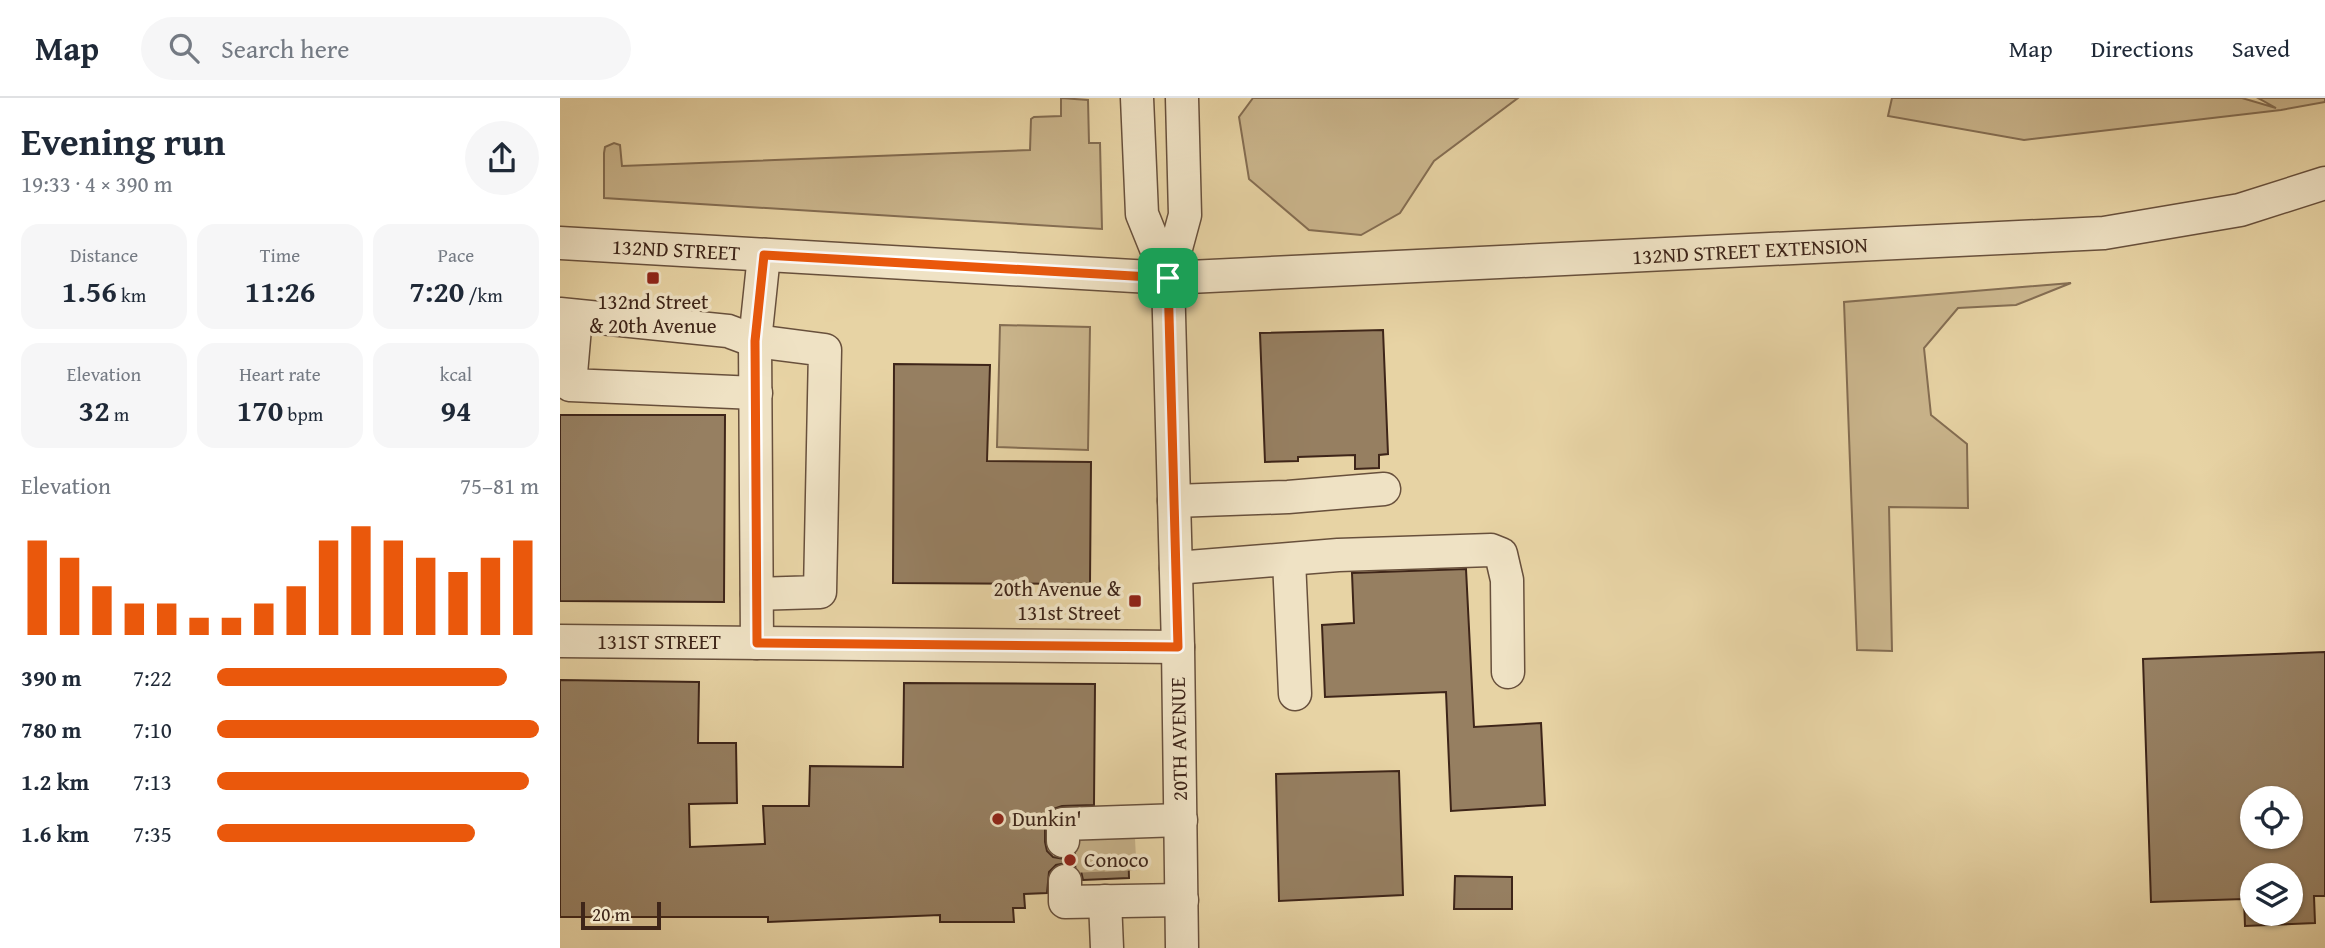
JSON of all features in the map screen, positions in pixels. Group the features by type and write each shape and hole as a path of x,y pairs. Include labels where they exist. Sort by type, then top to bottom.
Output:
{"street":[{"name":"20TH AVENUE","path":"1137,98 1142,214 1168,278"},
{"name":"20TH AVENUE","path":"1182,98 1185,215 1168,278 1178,647 1182,948"},
{"name":"132ND STREET EXTENSION","path":"1168,278 2104,233 2240,210 2325,183"},
{"name":"132ND STREET","path":"560,243 1168,278"},
{"path":"757,643 755,341 764,255"},
{"path":"756,393 570,385 568,315 728,331 755,341 825,350 820,592 757,594"},
{"path":"1174,501 1288,497 1384,489"},
{"path":"1176,568 1491,550 1501,554 1507,580 1508,672"},
{"path":"1289,560 1295,694"},
{"name":"131ST STREET","path":"560,641 1178,647"},
{"path":"1096,833 1181,820"},
{"path":"1107,948 1100,890 1182,900"}],"shaded area":[{"path":"1061,98 1088,100 1089,143 1100,143 1102,229 604,198 605,147 614,143 620,145 622,166 1030,150 1031,119 1061,116"},
{"path":"1253,98 1518,98 1434,161 1400,213 1361,235 1309,230 1249,179 1239,117"},
{"path":"1892,98 2242,98 2276,108 2258,98 2325,98 2325,102 2281,110 2024,140 1888,116"},
{"path":"2071,283 2016,305 1958,308 1924,348 1931,415 1967,444 1968,508 1889,507 1892,651 1857,650 1844,302"},
{"path":"1000,325 1090,327 1088,450 997,447"}],"building":[{"path":"1383,330 1388,454 1379,455 1379,468 1355,469 1355,455 1298,457 1298,461 1265,462 1260,333"},
{"path":"894,364 990,365 987,461 1091,462 1090,584 893,583"},
{"path":"560,415 725,415 724,602 560,601"},
{"path":"1466,569 1474,727 1541,723 1545,805 1451,811 1446,692 1325,697 1322,625 1354,623 1352,573"},
{"path":"2325,652 2325,896 2314,896 2315,923 2303,924 2303,863 2240,863 2240,899 2151,902 2143,659"},
{"path":"560,680 699,682 698,743 736,743 737,803 689,804 690,847 765,844 763,806 809,806 810,766 903,767 904,683 1095,684 1094,805 1062,806 1053,809 1045,823 1045,842 1047,851 1053,857 1064,859 1073,857 1081,842 1128,840 1129,878 1083,880 1081,871 1074,865 1056,865 1049,872 1047,893 1024,894 1025,908 1013,908 1014,922 940,922 940,915 768,922 768,917 560,917"},
{"path":"1399,771 1403,895 1279,901 1276,774"},
{"path":"1455,876 1512,877 1512,909 1454,909"}],"tunnel":[{"path":"1119,839 1121,878"},
{"path":"1091,840 1093,880"}],"place":[{"name":"132nd Street & 20th Avenue","path":"653,278"},
{"name":"20th Avenue & 131st Street","path":"1135,601"},
{"name":"Dunkin'","path":"998,819"},
{"name":"Conoco","path":"1070,860"}],"route":[{"path":"764,255 1168,278 1178,647 757,643 755,341 764,255"}]}
